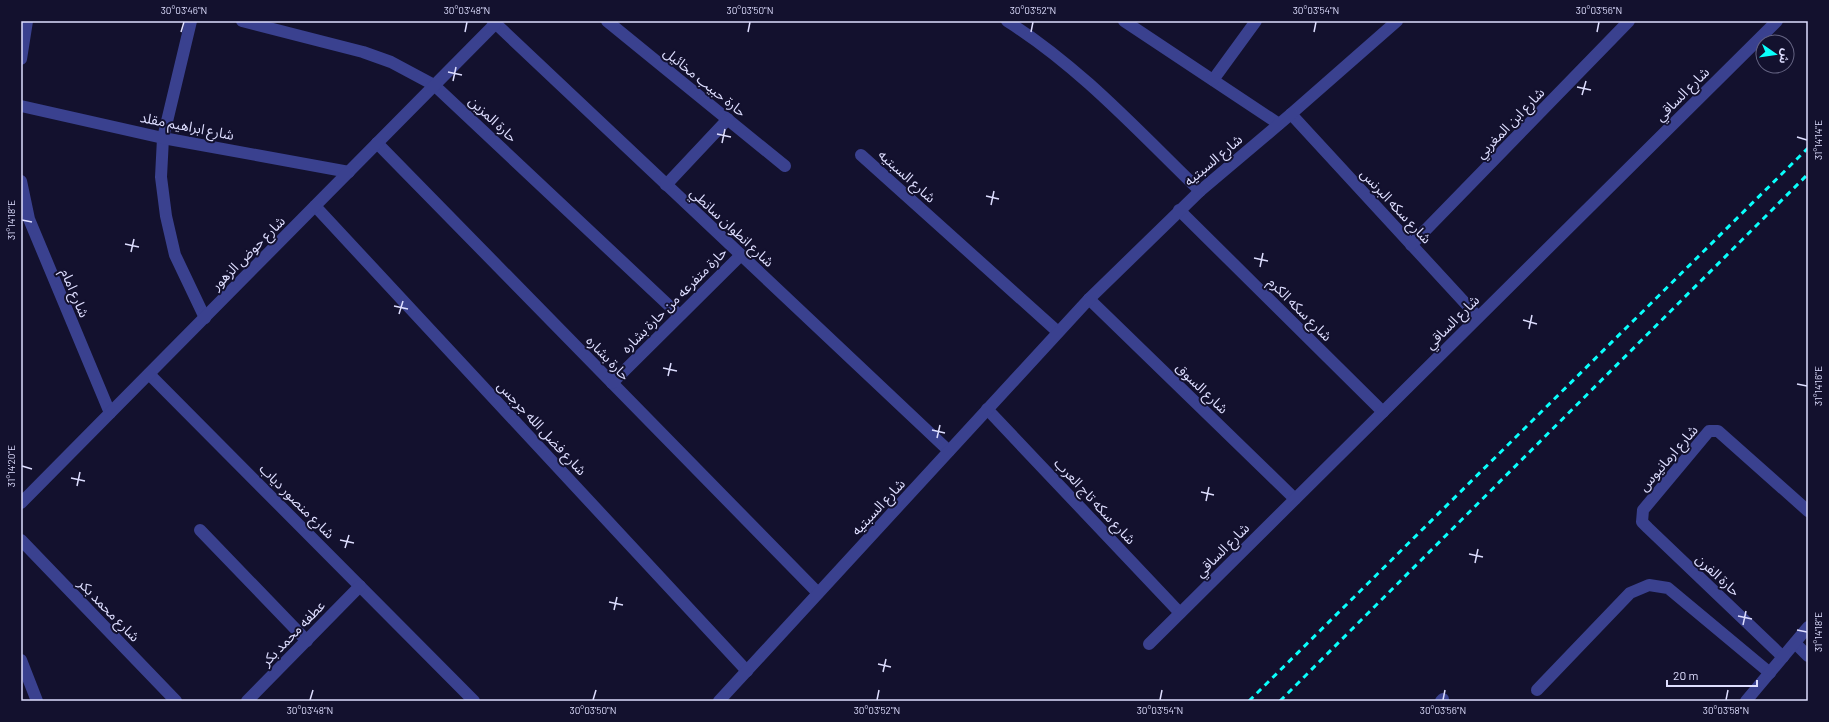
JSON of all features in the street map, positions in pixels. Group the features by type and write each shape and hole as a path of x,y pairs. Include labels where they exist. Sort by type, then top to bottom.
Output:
{"street":[{"path":"21,59 27,21"},
{"path":"191,21 163,138 161,177 166,216 175,255 205,318"},
{"name":"حارة المزين","path":"242,21 364,52 391,62 434,85 679,315"},
{"name":"حارة حبيب مخائيل","path":"606,21 785,166"},
{"path":"1007,21 1034,38 1073,68 1200,191"},
{"path":"1124,21 1280,124"},
{"path":"1213,80 1256,21"},
{"name":"شارع السبتيه","path":"719,701 1089,300 1179,210 1397,21"},
{"name":"شارع ابن المغربي","path":"1412,245 1629,21"},
{"name":"شارع الساقي","path":"1149,644 1777,21"},
{"name":"شارع حوض الزهور","path":"21,503 349,172 494,22"},
{"name":"شارع انطوان سانطي","path":"494,22 949,451"},
{"name":"شارع ابراهيم مقلد","path":"21,106 163,138 349,172"},
{"name":"شارع سكه البرنس","path":"1291,114 1478,317"},
{"path":"666,185 728,120"},
{"name":"حارة بشاره","path":"377,143 818,593"},
{"name":"شارع السبتيه","path":"861,155 1058,332"},
{"name":"شارع امام","path":"21,181 29,219 110,414"},
{"name":"شارع فضل الله جرجس","path":"315,206 747,670"},
{"name":"شارع سكه الكرم","path":"1179,210 1383,412"},
{"name":"حارة متفرعه من حارة بشاره","path":"612,383 741,255"},
{"name":"شارع السوق","path":"1089,300 1295,499"},
{"name":"شارع منصور دياب","path":"150,374 474,701"},
{"name":"شارع سكه تاج العرب","path":"987,410 1180,613"},
{"name":"شارع ارمانيوس","path":"1643,510 1709,431 1713,430 1718,431 1808,511"},
{"name":"حارة الفرن","path":"1643,510 1642,522 1783,657"},
{"path":"200,530 306,641"},
{"name":"شارع محمد بكر","path":"21,540 176,701"},
{"path":"1536,690 1630,593 1649,585 1668,588 1770,673"},
{"name":"عطفه محمد بكر","path":"247,701 360,586"},
{"path":"1746,701 1808,627"},
{"path":"1795,643 1808,656"},
{"path":"21,660 24,672 37,701"}],"railway":[{"path":"1249,701 1808,148"},
{"path":"1280,701 1808,174"}]}
